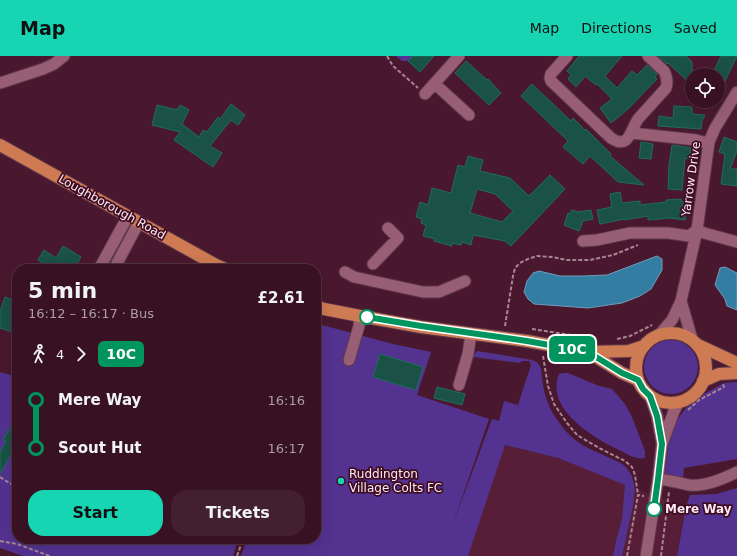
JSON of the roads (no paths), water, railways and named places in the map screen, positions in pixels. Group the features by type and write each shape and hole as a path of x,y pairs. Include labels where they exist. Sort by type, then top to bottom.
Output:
{"main road":[{"name":"Loughborough Road","path":"0,145 214,264"},
{"path":"321,308 360,316 471,334 527,341 588,352 629,351 644,346"},
{"path":"695,342 704,356 706,369 703,381 698,390 679,402 669,403 659,401 650,396 643,389 638,380 636,368 638,354 652,338 657,329 670,333 681,334 737,363"},
{"path":"588,352 622,373 638,380"},
{"path":"703,381 719,374 737,373"}],"street":[{"path":"0,83 43,69 54,64 64,56"},
{"path":"422,91 435,84 459,56"},
{"path":"567,56 551,74 551,81 611,138 621,142 626,141 632,133 635,123 664,91 667,84 667,78 664,71 648,56"},
{"path":"435,84 469,115"},
{"name":"Yarrow Drive","path":"657,329 672,320 681,301 697,230 709,142 715,128 736,98"},
{"path":"632,133 709,142"},
{"path":"102,264 134,219"},
{"path":"116,264 134,219"},
{"path":"373,264 398,238 388,228"},
{"name":"Yarrow Drive","path":"697,230 737,242"},
{"name":"Yarrow Drive","path":"583,241 598,245 630,233 668,233 689,236 697,230"},
{"path":"345,272 354,277 423,292 439,292 465,281"},
{"path":"681,301 695,342"},
{"path":"349,360 360,316"},
{"path":"459,385 468,354 471,334"},
{"path":"650,396 657,416 662,444"},
{"path":"646,556 662,444 674,411 679,402"},
{"path":"658,479 671,480 690,485 705,484 737,472"}],"water":[{"path":"657,256 662,259 662,270 651,289 640,296 622,303 588,308 534,304 528,299 524,292 527,281 533,273 539,271 560,276 607,275"},
{"path":"725,267 737,273 737,310 727,306 725,299 715,285 720,268"}],"place":[{"name":"Ruddington Village Colts FC","path":"341,481"},
{"name":"Mere Way","path":"654,509"}]}
